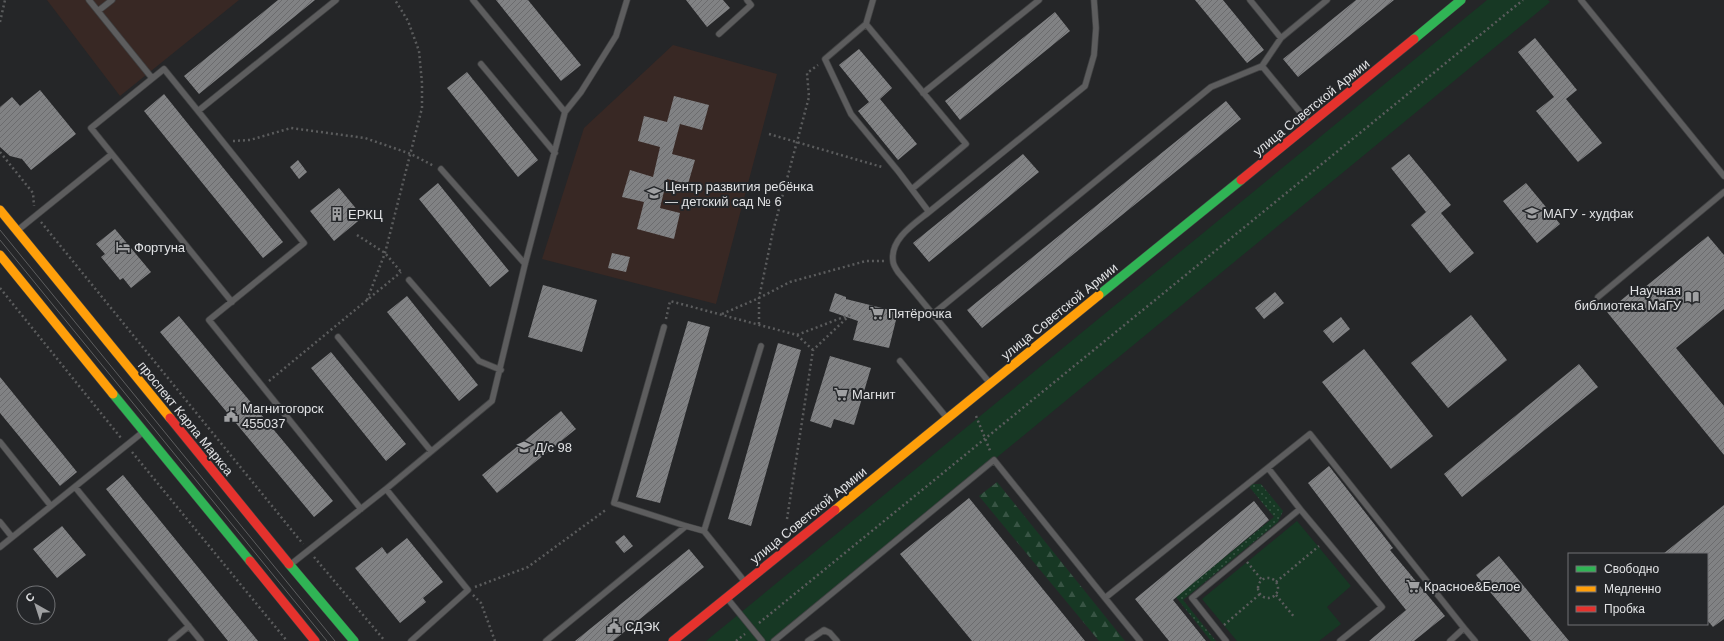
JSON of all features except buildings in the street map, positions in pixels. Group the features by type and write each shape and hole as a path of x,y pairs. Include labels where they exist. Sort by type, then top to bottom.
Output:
{"main road":[{"name":"улица Советской Армии","path":"673,641 1461,0"},
{"name":"проспект Карла Маркса","path":"0,210 290,566 354,641"},
{"path":"0,255 315,641"}],"lane":[{"path":"89,0 152,78"},
{"path":"98,11 112,0"},
{"path":"198,111 336,0"},
{"path":"473,0 565,112"},
{"path":"290,566 492,401 524,264 565,112 581,92 616,36 627,0"},
{"path":"719,34 751,5 747,0"},
{"path":"873,0 866,24 825,59 851,114 912,188 929,212"},
{"path":"923,93 1039,0"},
{"path":"990,384 898,272 893,260 896,244 904,232 1085,86 1094,55 1096,28 1094,0"},
{"path":"1250,0 1281,38"},
{"path":"933,314 1211,87 1262,66 1281,38 1327,0"},
{"path":"1581,0 1724,176"},
{"path":"866,24 966,144 912,188"},
{"path":"482,64 555,153"},
{"path":"1262,66 1310,124"},
{"path":"232,302 91,128 164,69 304,244 232,302 209,320 361,509"},
{"path":"17,231 112,154"},
{"path":"441,169 524,264"},
{"path":"1598,297 1724,192"},
{"path":"409,280 479,360 500,370"},
{"path":"664,326 614,503 704,531 746,582"},
{"path":"338,337 431,451"},
{"path":"704,531 761,346"},
{"path":"900,361 948,418"},
{"path":"0,547 143,432"},
{"path":"1105,598 1310,434 1475,641"},
{"path":"0,442 51,506"},
{"path":"774,641 994,460 1140,641"},
{"path":"1268,468 1300,509 1382,607 1340,641"},
{"path":"75,487 201,641"},
{"path":"386,489 468,590 411,641"},
{"path":"1226,641 1192,598 1300,509"},
{"path":"0,522 12,537"},
{"path":"546,641 686,526"},
{"path":"726,597 762,641"},
{"path":"171,641 189,626"},
{"path":"1450,641 1464,628"},
{"path":"808,641 824,630 830,633 837,641"}],"path":[{"path":"0,22 6,0"},
{"path":"367,300 385,253 422,108 422,83 419,51 408,21 395,0"},
{"path":"736,641 1523,0"},
{"path":"759,324 760,298 773,231 809,97 807,73 825,59"},
{"path":"223,141 250,140 291,128 365,138 411,154 441,169"},
{"path":"770,134 898,171"},
{"path":"0,152 33,193 35,215 385,641"},
{"path":"357,235 385,253 409,280"},
{"path":"722,314 760,298 790,282 866,261 893,260"},
{"path":"0,288 287,641"},
{"path":"664,326 670,301 797,335 813,350"},
{"path":"787,519 813,350 851,314 797,335"},
{"path":"976,416 994,460"},
{"path":"496,641 480,603 468,590 528,567 614,503"},
{"path":"1276,582 1319,546"},
{"path":"1247,562 1262,580"},
{"path":"1271,578 1276,582 1279,590 1276,595 1268,598 1260,594 1258,588 1262,580 1271,578"},
{"path":"1223,625 1260,594"},
{"path":"1276,595 1295,618"}],"shaded area":[{"path":"47,0 239,0 120,96"},
{"name":"Центр развития ребёнка — детский сад № 6","path":"673,45 777,74 716,304 542,259 584,128"}],"green space":[{"path":"1487,0 1548,0 1550,2 774,641 706,641"},
{"path":"997,482 1125,641 1099,641 979,496"},
{"path":"1247,484 1261,484 1283,511 1278,522 1183,600 1216,641 1211,641 1176,597 1274,517"},
{"path":"1297,521 1351,586 1327,607 1341,624 1319,641 1237,641 1202,599"}],"tram line":[{"path":"0,230 335,641"},
{"path":"0,240 327,641"}],"traffic: fast":[{"path":"1414,39 1461,0"},
{"path":"1099,295 1241,180"},
{"path":"113,394 250,561"},
{"path":"289,564 354,641"}],"traffic: slow":[{"path":"0,210 170,418"},
{"path":"0,255 113,394"},
{"path":"835,510 1099,295"}],"traffic: jam":[{"path":"1241,180 1414,39"},
{"path":"170,418 289,564"},
{"path":"673,641 835,510"},
{"path":"250,561 315,641"}],"place":[{"name":"Центр развития ребёнка — детский сад № 6","path":"654,193"},
{"name":"МАГУ - худфак","path":"1532,213"},
{"name":"ЕРКЦ","path":"337,214"},
{"name":"Фортуна","path":"123,247"},
{"name":"Научная библиотека МаГУ","path":"1692,297"},
{"name":"Пятёрочка","path":"877,313"},
{"name":"Магнит","path":"841,394"},
{"name":"Магнитогорск 455037","path":"231,415"},
{"name":"Д/с 98","path":"524,447"},
{"name":"Красное&Белое","path":"1413,586"},
{"name":"СДЭК","path":"614,626"}]}
